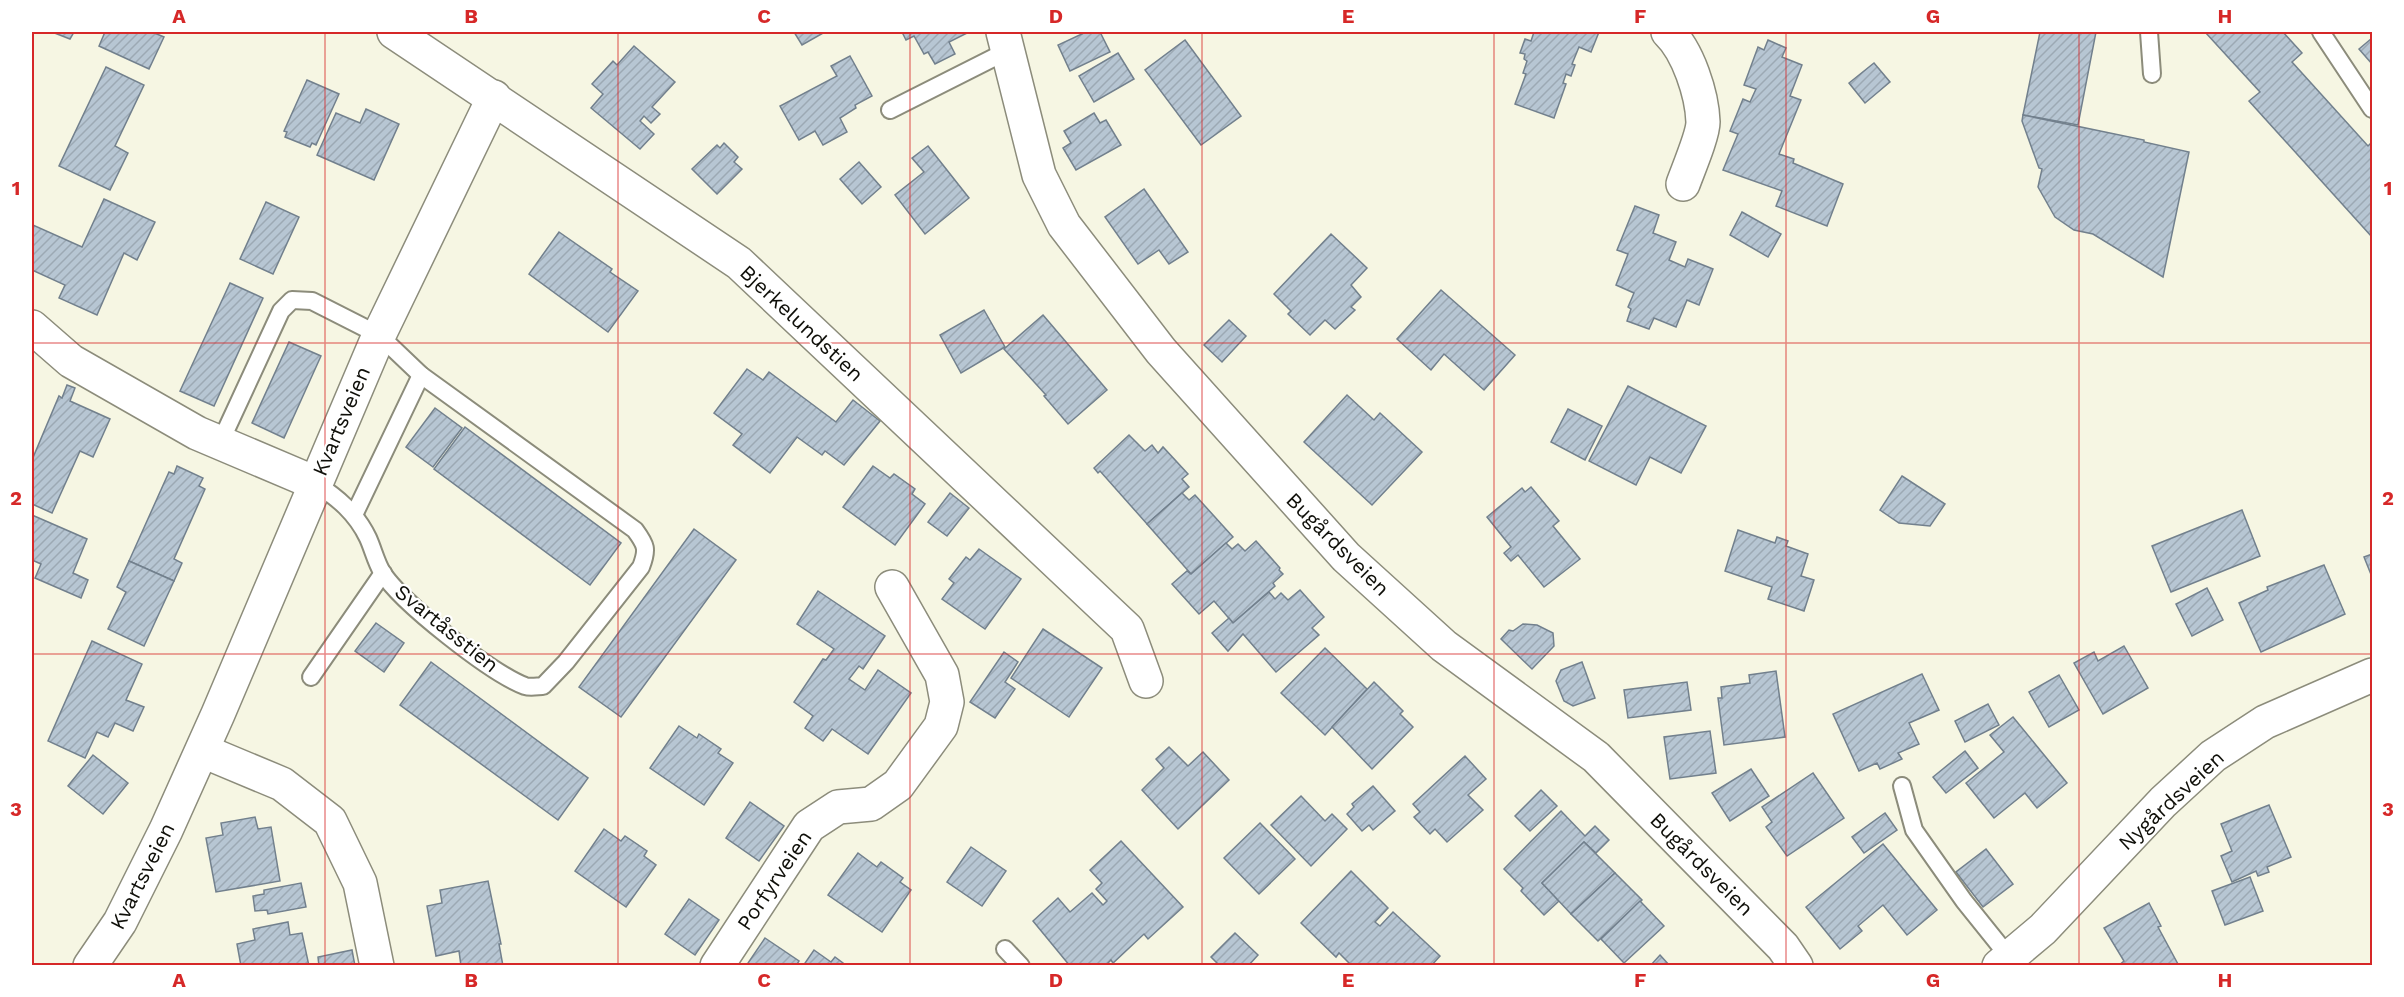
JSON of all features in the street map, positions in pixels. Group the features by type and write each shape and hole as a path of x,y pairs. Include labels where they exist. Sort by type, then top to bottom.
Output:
{"street":[{"name":"Bjerkelundstien","path":"394,32 739,263 1127,629 1146,681"},
{"path":"1668,32 1676,40 1696,82 1703,123 1683,184"},
{"name":"Bugårdsveien","path":"1005,41 1039,175 1064,225 1161,351 1346,557 1444,646 1596,757 1783,946 1796,966"},
{"name":"Kvartsveien","path":"90,966 120,922 203,751 379,335 494,97"},
{"name":"Svartåsstien","path":"32,327 71,361 197,433 315,483"},
{"name":"Porfyrveien","path":"717,966 808,826 838,807 870,804 898,784 941,726 947,702 942,675 892,587"},
{"name":"Nygårdsveien","path":"2004,961 2043,928 2163,802 2213,756 2265,722 2373,675"},
{"path":"203,751 282,784 330,821 360,883 377,966"}],"lane":[{"path":"2149,32 2152,74"},
{"path":"2321,32 2373,109"},
{"path":"890,110 1005,41"},
{"name":"Svartåsstien","path":"220,443 281,311 292,300 312,301 379,335 421,375 635,530 643,541 646,553 641,567 566,662 543,686 528,687 506,677 459,644 402,596 383,573 354,515 337,498 315,483"},
{"path":"354,515 421,375"},
{"path":"311,677 383,573"},
{"path":"1902,786 1914,830 2004,961"},
{"path":"1005,949 1021,966"}],"building":[{"path":"52,32 74,32 70,39"},
{"path":"105,32 152,32 164,37 149,69 99,46"},
{"path":"794,32 825,32 802,45"},
{"path":"902,32 969,32 949,42 955,54 935,64 928,52 924,54 914,36 906,40"},
{"path":"1086,32 1100,32 1110,52 1070,71 1058,45"},
{"path":"1534,32 1599,32 1591,52 1579,47 1572,64 1575,65 1571,76 1566,74 1563,83 1566,84 1554,118 1515,104 1526,74 1523,73 1527,61 1524,59 1525,54 1520,53 1525,39 1531,41"},
{"path":"2040,32 2096,32 2078,125 2023,115"},
{"path":"2205,32 2283,32 2302,53 2292,62 2368,146 2372,142 2372,237 2249,101 2260,92"},
{"path":"2372,38 2372,64 2359,49"},
{"path":"1185,40 1241,116 1201,145 1145,70"},
{"path":"1768,40 1786,48 1782,57 1802,65 1790,96 1801,100 1779,154 1794,159 1793,163 1843,184 1827,226 1776,206 1782,191 1723,170 1738,134 1730,131 1743,99 1750,102 1756,89 1744,85 1758,47 1764,50"},
{"path":"634,46 675,82 652,107 660,114 651,123 644,116 640,121 654,134 640,149 591,108 603,94 592,84 613,61 617,65"},
{"path":"1118,53 1134,79 1094,102 1079,76"},
{"path":"850,56 872,96 855,105 856,108 840,118 847,132 823,145 815,131 799,140 780,106 837,76 831,66"},
{"path":"1874,63 1890,82 1865,103 1849,83"},
{"path":"106,67 144,85 115,146 128,153 110,190 59,166"},
{"path":"307,80 339,94 316,145 312,143 310,147 285,137 287,132 284,131"},
{"path":"366,109 399,124 374,180 317,155 336,113 360,123"},
{"path":"1094,113 1100,123 1106,120 1121,145 1076,170 1063,148 1071,143 1064,131"},
{"path":"2023,115 2144,140 2144,142 2189,152 2163,277 2093,234 2074,230 2055,217 2038,187 2042,169 2039,168 2022,121"},
{"path":"724,143 738,157 734,162 742,169 717,194 692,169 717,145 720,148"},
{"path":"928,146 969,198 925,234 895,195 924,172 912,158"},
{"path":"859,162 881,187 862,204 840,179"},
{"path":"1144,189 1188,252 1169,264 1159,250 1138,264 1105,217"},
{"path":"104,199 155,222 137,260 124,253 97,315 59,298 65,285 32,270 32,229 33,225 82,247"},
{"path":"266,202 299,217 273,274 240,259"},
{"path":"1635,206 1659,215 1653,233 1676,242 1669,260 1685,267 1688,259 1713,269 1699,305 1687,300 1676,327 1654,318 1649,329 1627,321 1631,309 1628,307 1634,293 1616,285 1628,254 1617,250"},
{"path":"1742,212 1781,234 1768,257 1730,235"},
{"path":"559,232 612,269 610,272 638,291 608,332 529,274"},
{"path":"1331,234 1367,268 1351,285 1361,297 1351,307 1355,310 1335,329 1325,320 1310,335 1288,314 1291,311 1274,294"},
{"path":"230,283 263,298 214,406 180,391"},
{"path":"1441,290 1515,355 1484,390 1444,354 1431,370 1397,339"},
{"path":"984,310 1005,347 961,373 940,335"},
{"path":"1043,315 1107,390 1068,424 1044,396 1046,395 1004,349"},
{"path":"1229,320 1246,336 1222,362 1204,345"},
{"path":"289,342 321,356 284,438 252,423"},
{"path":"747,369 763,380 769,372 836,422 853,400 880,421 844,465 825,451 822,455 797,437 770,473 733,445 742,434 714,413"},
{"path":"67,385 75,388 70,401 110,419 93,457 80,451 52,513 32,504 32,460 59,396 62,398"},
{"path":"1628,386 1706,426 1681,473 1650,457 1636,485 1589,461"},
{"path":"1347,395 1374,420 1380,413 1422,452 1372,505 1304,442"},
{"path":"435,408 462,428 433,467 406,447"},
{"path":"1568,409 1602,426 1585,460 1551,442"},
{"path":"465,427 621,543 590,585 434,469"},
{"path":"1129,435 1145,451 1152,445 1158,453 1163,447 1188,474 1182,479 1189,487 1147,524 1100,471 1098,473 1094,468"},
{"path":"177,466 203,478 199,486 205,489 174,559 182,563 174,581 129,561 169,472 174,474"},
{"path":"873,466 890,478 894,474 915,489 912,494 925,504 895,545 843,507"},
{"path":"1902,476 1945,504 1930,526 1899,523 1880,510"},
{"path":"1531,487 1559,521 1553,526 1580,559 1544,587 1518,555 1511,561 1504,553 1511,547 1487,517 1522,488 1525,492"},
{"path":"950,493 969,508 947,536 928,522"},
{"path":"1182,493 1189,500 1195,495 1233,537 1191,574 1147,524"},
{"path":"2242,510 2260,556 2171,592 2152,546"},
{"path":"32,515 87,539 73,573 88,580 81,598 35,578 41,564 32,560"},
{"path":"694,529 736,560 621,717 579,687"},
{"path":"1738,530 1775,543 1777,537 1788,541 1786,546 1808,554 1801,576 1814,580 1804,611 1768,599 1772,587 1725,571"},
{"path":"1256,541 1283,574 1273,583 1275,586 1233,623 1214,601 1199,614 1172,584 1187,571 1191,574 1226,543 1232,549 1238,544 1245,551"},
{"path":"979,549 1021,579 985,629 942,599 954,583 949,579 966,557 970,560"},
{"path":"2372,554 2372,577 2364,557"},
{"path":"129,561 174,581 144,646 108,629 126,592 117,587"},
{"path":"2324,565 2345,614 2261,652 2239,603 2268,590 2267,587"},
{"path":"2207,588 2223,620 2192,636 2176,604"},
{"path":"1300,590 1324,617 1312,628 1319,635 1276,672 1243,634 1228,651 1212,633 1229,618 1233,623 1269,592 1275,599 1281,593 1288,600"},
{"path":"818,591 885,636 863,669 859,666 849,679 865,690 878,670 911,693 868,754 832,729 823,741 805,728 813,716 794,702 823,659 826,660 834,649 797,624"},
{"path":"376,623 404,643 384,672 355,651"},
{"path":"1523,624 1537,625 1553,633 1554,646 1532,669 1501,639 1509,630 1513,631"},
{"path":"1043,629 1102,668 1069,717 1011,678"},
{"path":"92,641 142,664 126,700 144,707 133,731 115,723 108,737 97,732 85,758 48,741"},
{"path":"2124,646 2148,688 2103,714 2074,663 2094,652 2098,661"},
{"path":"1325,648 1367,689 1325,735 1281,693"},
{"path":"1004,652 1018,662 1005,682 1015,689 995,718 970,702"},
{"path":"431,662 588,778 558,820 400,705"},
{"path":"1582,662 1595,698 1573,706 1564,701 1556,681 1561,670"},
{"path":"1776,671 1785,737 1724,745 1718,698 1722,698 1721,687 1750,683 1749,675"},
{"path":"1922,674 1939,710 1909,723 1919,744 1898,753 1902,759 1880,769 1877,763 1859,771 1833,714"},
{"path":"2059,675 2079,710 2049,727 2029,692"},
{"path":"1374,682 1403,711 1400,714 1413,727 1372,769 1332,727"},
{"path":"1687,682 1691,710 1628,718 1624,690"},
{"path":"1988,704 1999,725 1965,742 1955,721"},
{"path":"2013,717 2067,783 2037,808 2025,793 1994,818 1966,783 2004,752 1990,735"},
{"path":"679,726 697,738 699,734 721,749 718,753 733,763 704,805 650,768"},
{"path":"1710,731 1716,773 1670,779 1664,737"},
{"path":"1169,747 1188,766 1203,752 1229,780 1178,829 1142,790 1164,768 1156,759"},
{"path":"1965,751 1978,768 1946,793 1933,777"},
{"path":"93,755 128,783 103,814 68,786"},
{"path":"1465,756 1486,779 1468,795 1483,810 1447,842 1435,829 1430,834 1414,817 1420,812 1413,804"},
{"path":"1751,769 1769,796 1730,821 1712,793"},
{"path":"1813,773 1844,818 1787,856 1766,827 1772,822 1762,807"},
{"path":"1373,786 1395,811 1373,830 1369,825 1362,831 1347,814 1354,807 1352,804"},
{"path":"1541,790 1557,806 1530,831 1515,816"},
{"path":"1301,796 1325,821 1332,814 1347,829 1311,866 1271,825"},
{"path":"750,802 784,826 759,861 726,838"},
{"path":"2269,805 2291,857 2267,867 2269,872 2258,876 2256,871 2232,882 2221,856 2232,851 2221,824"},
{"path":"1561,811 1585,836 1595,826 1609,840 1596,853 1584,842 1542,883 1559,901 1544,915 1521,891 1523,888 1504,869"},
{"path":"1885,813 1897,830 1864,853 1852,837"},
{"path":"255,817 258,829 271,827 280,881 216,892 206,838 223,835 221,823"},
{"path":"1260,823 1295,859 1259,894 1224,858"},
{"path":"604,829 621,841 625,836 647,851 644,856 656,865 626,907 575,871"},
{"path":"1121,841 1183,907 1148,939 1144,934 1113,963 1111,960 1105,966 1070,966 1033,921 1058,898 1070,912 1092,893 1103,905 1107,901 1096,889 1102,883 1090,870"},
{"path":"1584,842 1615,873 1571,914 1542,883"},
{"path":"1883,844 1937,910 1907,935 1883,905 1858,926 1862,931 1840,949 1806,907"},
{"path":"971,847 1006,871 982,906 947,882"},
{"path":"1986,849 2013,884 1983,907 1956,872"},
{"path":"858,853 877,867 881,862 903,878 900,882 911,890 882,932 828,895"},
{"path":"1351,871 1388,908 1375,922 1380,926 1393,912 1440,956 1431,966 1352,966 1339,953 1336,957 1301,923"},
{"path":"1615,873 1642,900 1598,941 1571,914"},
{"path":"2250,877 2263,911 2225,925 2212,891"},
{"path":"488,881 501,944 499,944 503,966 461,966 459,951 436,956 427,906 442,903 440,890"},
{"path":"301,883 306,907 268,914 267,910 255,911 253,896 264,894 264,890"},
{"path":"689,899 719,920 695,955 665,934"},
{"path":"1640,901 1664,926 1624,963 1601,939"},
{"path":"2149,903 2161,926 2158,927 2179,966 2118,966 2124,961 2104,928"},
{"path":"288,922 290,935 302,933 309,966 241,966 237,944 255,940 253,929"},
{"path":"1235,933 1258,955 1248,966 1220,966 1211,957"},
{"path":"765,938 799,961 796,966 746,966"},
{"path":"352,950 355,966 319,966 318,957"},
{"path":"814,950 831,962 835,957 847,966 803,966"},
{"path":"1660,955 1670,966 1650,966"}]}
